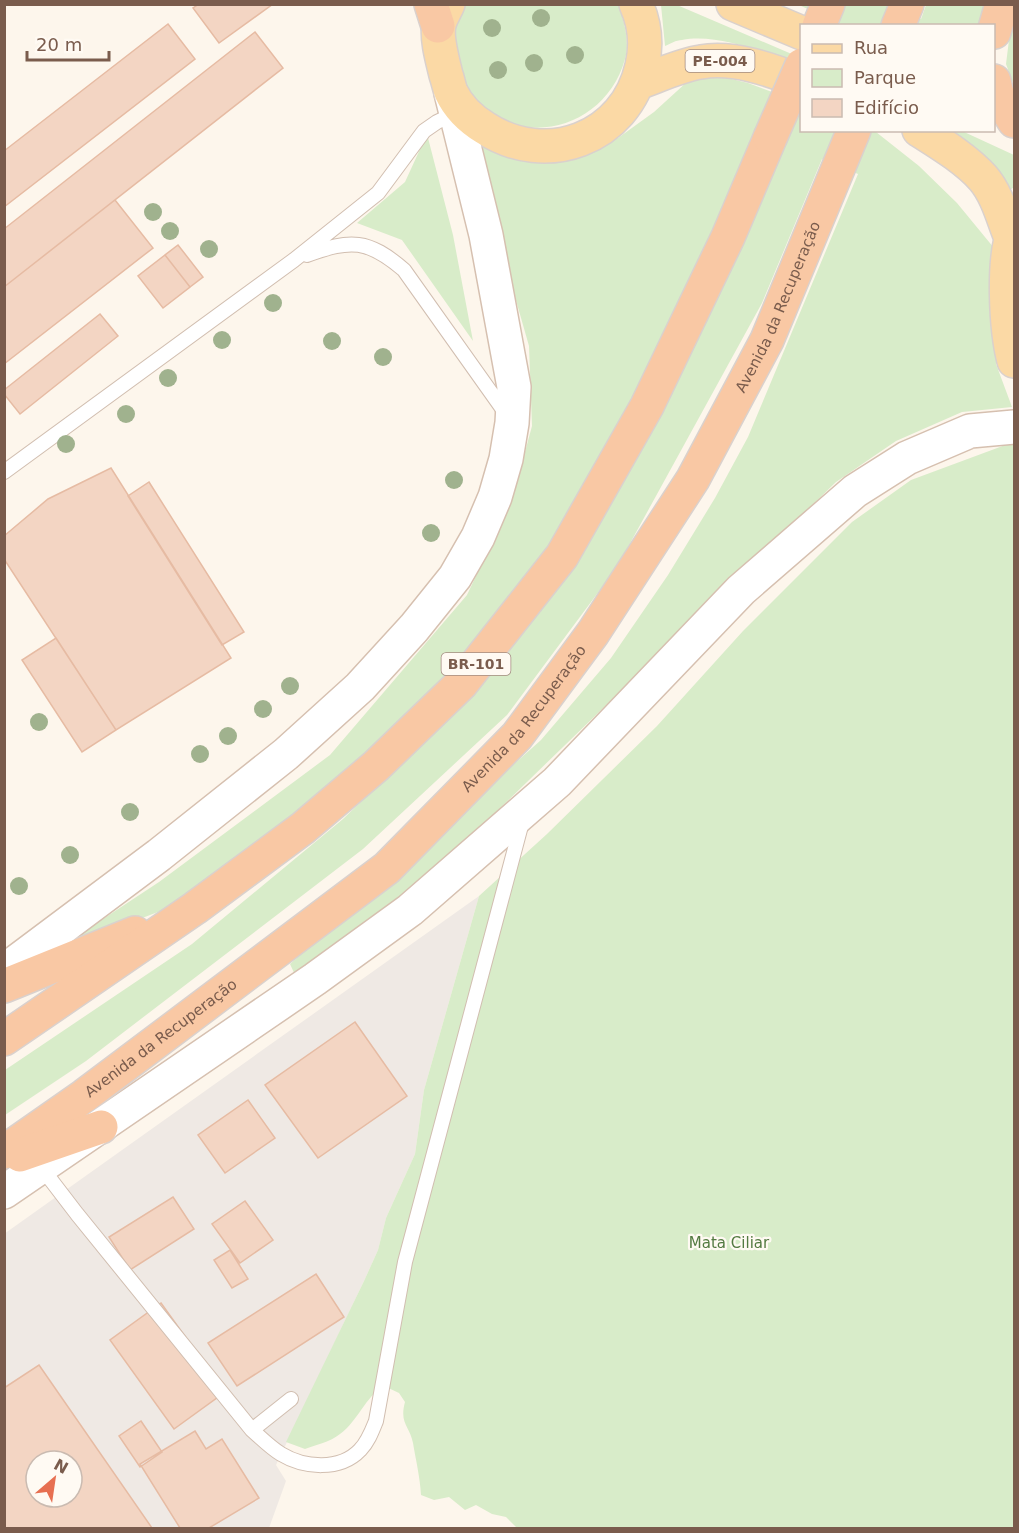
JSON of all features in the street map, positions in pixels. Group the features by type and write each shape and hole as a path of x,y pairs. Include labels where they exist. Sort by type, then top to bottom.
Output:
{"highway":[{"path":"820,24 828,4"},
{"path":"899,24 907,4"},
{"path":"995,26 1002,4"},
{"name":"BR-101","path":"4,1039 195,908 303,828 376,765 461,684 562,556 647,406 728,237 800,67"},
{"path":"995,87 1014,123"},
{"name":"Avenida da Recuperação","path":"4,1152 84,1096 387,868 517,736 593,633 693,478 767,340 853,132"},
{"path":"4,986 195,908"},
{"path":"4,1160 101,1127"}],"main road":[{"path":"454,103 473,120 500,138 532,147 566,145 596,132 621,111 638,83 645,51 642,18 636,4"},
{"path":"733,4 800,33"},
{"path":"4,971 159,855 286,754 368,678 414,628 455,577 478,537 495,497 506,459 512,423 514,387 486,235 442,60 439,12"},
{"name":"PE-004","path":"638,83 700,62 721,61 751,65 800,82"},
{"path":"995,116 1014,123"},
{"path":"922,132 965,162 983,179 1013,234 1007,267 1011,348 1014,361"},
{"path":"4,1192 101,1127 410,910 557,782 741,590 855,491 907,458 969,431 1014,427"}],"lane":[{"path":"4,472 294,260 378,193 424,130 437,122 454,103"},
{"path":"294,260 331,246 357,243 384,253 404,270 512,423"},
{"path":"41,1167 77,1215 252,1430 280,1454 299,1462 332,1465 348,1459 360,1450 376,1421 405,1262 526,810"},
{"path":"252,1430 291,1399"}],"shaded area":[{"path":"479,896 424,1090 415,1154 386,1218 378,1250 276,1465 286,1481 269,1528 5,1528 4,1234"}],"green space":[{"path":"456,5 619,5 627,38 625,59 616,82 584,115 563,124 541,128 519,126 497,118 476,103 453,69"},
{"path":"661,5 677,5 800,58 800,67 743,46 712,39 680,40 665,46"},
{"path":"799,5 893,5 921,19 926,5 988,5 983,24 841,24"},
{"path":"1014,14 1014,86 1006,64"},
{"path":"715,75 748,83 800,103 800,132 876,132 919,166 957,203 994,248 999,285 996,364 1012,407 962,412 896,441 836,482 426,880 296,977 290,964 541,740 611,658 668,575 715,498 748,437 858,174 822,159 762,303 617,567 507,715 363,849 86,1061 5,1115 5,1070 192,944 343,819 466,701 588,537 676,312 576,507 530,580 436,687 349,772 192,899 53,952 159,882 330,755 467,595 512,500 532,426 529,346 465,121 574,148 618,138 654,112 688,81"},
{"path":"946,132 964,132 1014,155 1014,187 1009,191"},
{"path":"427,134 453,235 473,341 402,240 357,223 405,182"},
{"name":"Mata Ciliar","path":"1008,444 1014,444 1014,1528 517,1528 506,1517 492,1514 476,1505 465,1510 449,1497 434,1500 421,1495 412,1437 403,1415 405,1402 399,1393 384,1386 372,1396 352,1423 336,1437 305,1449 286,1442 378,1250 386,1218 415,1154 424,1090 479,896 547,834 657,726 743,631 852,522 911,480"}],"building":[{"path":"199,4 273,4 219,43 193,8"},
{"path":"168,24 195,59 4,207 4,151"},
{"path":"255,32 283,68 4,287 4,229"},
{"path":"115,200 153,248 4,364 4,287"},
{"path":"178,245 203,277 190,287 165,255"},
{"path":"165,255 190,287 163,308 138,276"},
{"path":"100,314 118,336 20,414 4,394 4,390"},
{"path":"111,468 231,658 116,730 4,559 4,536 48,499"},
{"path":"149,482 244,632 222,645 128,496"},
{"path":"56,638 116,730 82,752 22,660"},
{"path":"355,1022 407,1096 318,1158 265,1085"},
{"path":"248,1100 275,1138 225,1173 198,1135"},
{"path":"173,1197 194,1229 130,1270 109,1237"},
{"path":"245,1201 273,1240 240,1263 212,1224"},
{"path":"230,1250 248,1279 232,1288 214,1260"},
{"path":"316,1274 344,1317 237,1386 208,1343"},
{"path":"161,1303 225,1392 174,1429 110,1340"},
{"path":"39,1365 152,1528 4,1528 4,1388"},
{"path":"141,1421 162,1452 140,1467 119,1436"},
{"path":"195,1431 206,1449 222,1439 259,1498 209,1528 180,1528 140,1464"}]}
